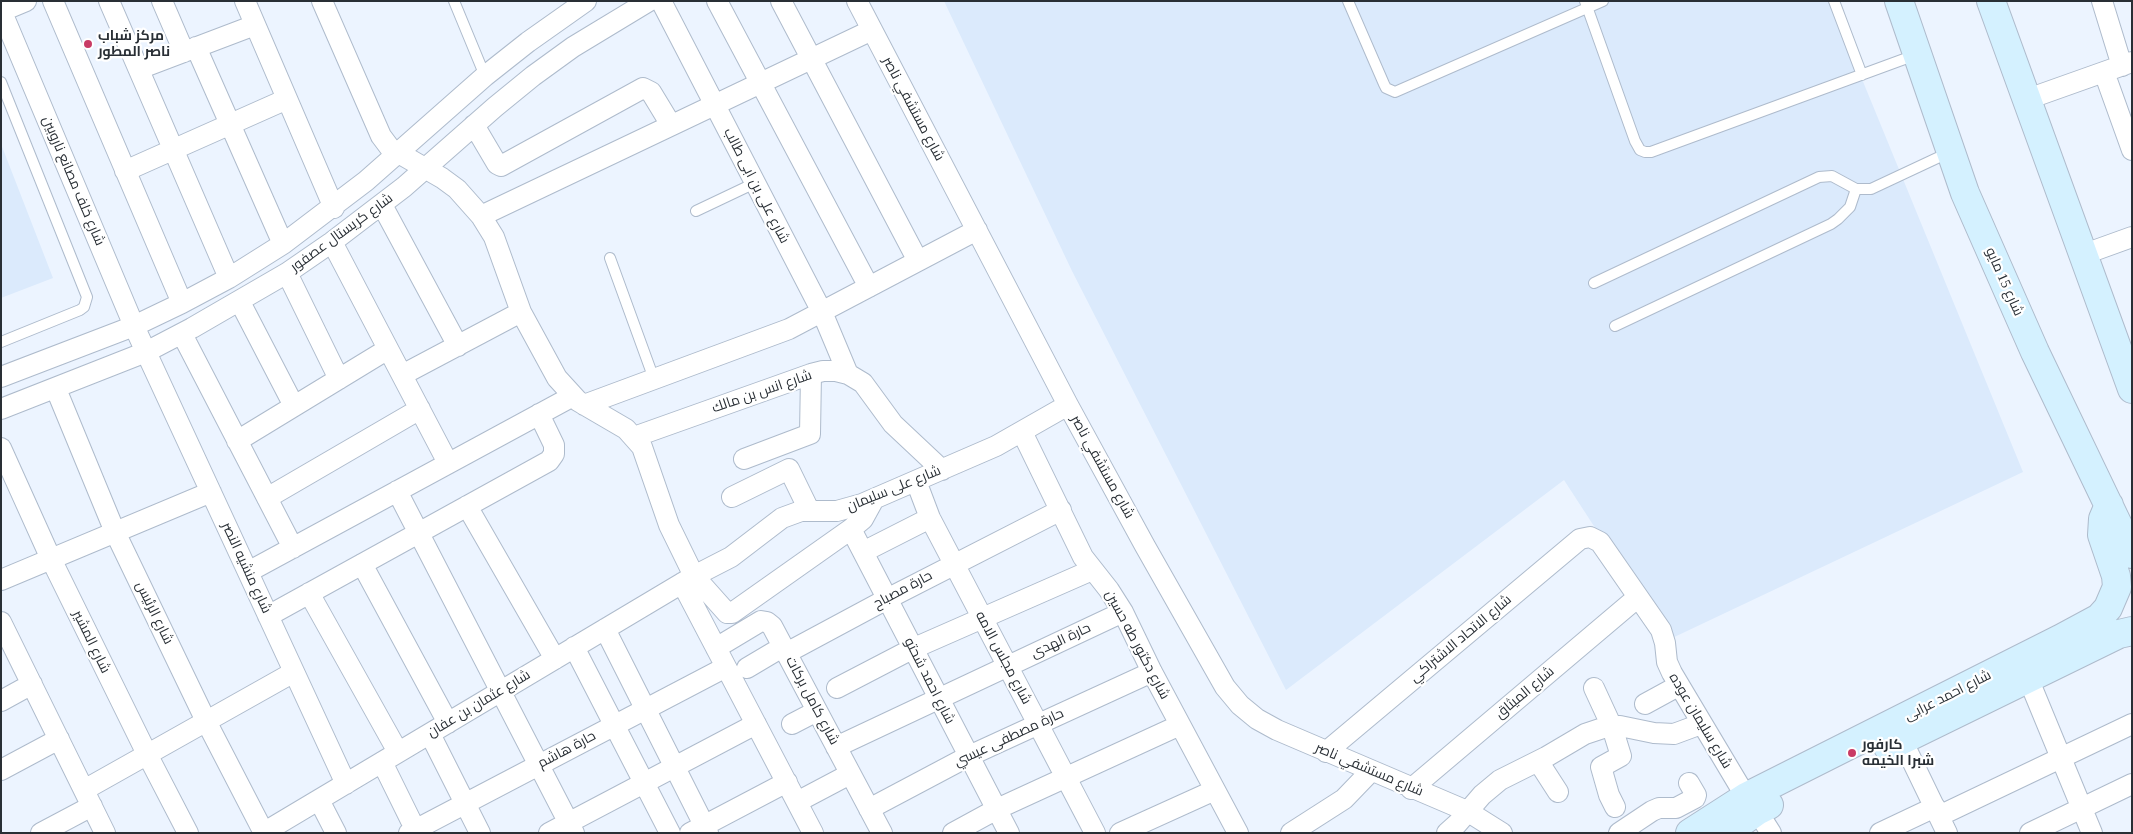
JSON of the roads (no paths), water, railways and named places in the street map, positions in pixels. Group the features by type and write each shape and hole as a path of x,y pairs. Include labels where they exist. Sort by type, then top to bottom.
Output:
{"main road":[{"name":"شارع 15 مايو","path":"1900,1 1965,193 1998,270 2115,503 2132,554"},
{"path":"1912,1 1918,52"},
{"path":"1990,1 2132,389"},
{"name":"شارع احمد عرابى","path":"1726,833 2099,618 2108,608 2117,588 2116,576 2102,535 2103,519 2115,503"},
{"name":"شارع احمد عرابى","path":"1692,831 1758,813 2028,678 2119,634 2132,632"}],"street":[{"path":"2,11 26,1"},
{"path":"53,1 182,303"},
{"path":"109,1 229,278"},
{"path":"162,1 230,124 283,244"},
{"path":"245,1 334,208"},
{"path":"322,1 381,136 397,154 427,168 457,189 481,216 494,237 522,312 557,378 578,401 617,423 634,437 647,459 688,580 716,648 814,833"},
{"name":"شارع كريستال عصفور","path":"1,409 56,389 146,352 240,302 288,273 382,205 533,76 573,47 648,1"},
{"name":"شارع على بن ابى طالب","path":"660,1 822,312 848,374"},
{"path":"717,1 869,287"},
{"path":"781,1 918,261"},
{"name":"شارع مستشفي ناصر","path":"857,1 1068,405 1145,546 1226,687 1240,705 1257,719 1326,752 1466,813"},
{"path":"2102,1 2119,66 2132,149"},
{"name":"شارع كريستال عصفور","path":"1,377 134,326 229,278 283,244 334,208 485,76 577,4"},
{"name":"شارع خلف مصانع ناروبين","path":"2,11 146,352"},
{"path":"139,69 255,25"},
{"path":"481,216 872,30"},
{"path":"2025,100 2119,66"},
{"path":"474,125 497,164 501,166 643,88 651,92 671,125"},
{"path":"125,171 287,99"},
{"path":"382,205 458,346"},
{"path":"248,572 539,414 654,379 789,329 977,230"},
{"path":"2082,255 2132,237"},
{"path":"332,242 448,463"},
{"path":"288,273 339,379"},
{"path":"240,302 294,406"},
{"path":"402,375 522,312"},
{"path":"182,334 293,548"},
{"path":"237,440 388,349"},
{"name":"شارع منشيه النصر","path":"146,352 346,784"},
{"name":"شارع انس بن مالك","path":"634,437 811,374 823,371 848,374"},
{"path":"744,459 809,434 811,374"},
{"path":"848,374 863,383 897,428 942,470"},
{"name":"شارع الرئيس","path":"56,389 115,532 206,721 264,833"},
{"name":"شارع على سليمان","path":"688,580 746,547 782,518 801,510 837,511 874,499 942,470 1022,432 1068,405"},
{"path":"268,498 420,409"},
{"path":"268,616 552,457 554,445 539,414"},
{"name":"شارع دكتور طه حسين","path":"1022,432 1083,557 1109,590 1123,612 1152,672 1238,833"},
{"name":"شارع المشير","path":"1,448 50,559 188,833"},
{"path":"732,497 789,469 809,510"},
{"name":"شارع مجلس الامه","path":"916,481 930,518 1095,833"},
{"path":"1,580 210,492"},
{"path":"397,492 572,827"},
{"path":"688,580 726,612 731,614 851,529 863,519 874,499"},
{"path":"467,506 555,659"},
{"name":"حارة مصباح","path":"747,668 779,649 792,650 1061,510"},
{"path":"863,552 930,518"},
{"name":"شارع احمد شحتو","path":"851,529 1009,833"},
{"name":"شارع الاتحاد الاشتراكي","path":"1326,752 1580,539 1590,537 1600,542"},
{"name":"شارع سليمان عوده","path":"1600,542 1661,630 1665,643 1666,662 1678,686 1758,813"},
{"path":"362,564 448,723"},
{"path":"837,688 912,649 1092,570"},
{"name":"شارع عثمان بن عفان","path":"264,833 688,580"},
{"path":"309,593 390,757 414,832"},
{"name":"شارع الميثاق","path":"1411,789 1638,597"},
{"name":"حارة الهدى","path":"836,747 1123,612"},
{"name":"شارع كامل بركات","path":"716,648 758,623 764,621 772,626 882,833"},
{"path":"605,629 675,767 701,830 787,782"},
{"path":"3,630 32,684 105,833"},
{"path":"574,647 670,833"},
{"name":"حارة هاشم","path":"414,832 465,803 726,667"},
{"path":"41,833 147,754 294,672"},
{"name":"حارة مصطفى عيسي","path":"869,809 969,756 1152,672"},
{"path":"2028,678 2092,833"},
{"path":"1,701 32,684"},
{"path":"1644,704 1678,686"},
{"path":"1594,688 1612,727 1621,756 1602,765 1601,768 1609,795 1615,807"},
{"path":"792,724 817,711"},
{"path":"549,833 572,827 644,783 756,724"},
{"path":"1447,833 1482,795 1500,780 1585,734 1612,727 1628,727 1664,734 1684,732 1701,724"},
{"path":"1880,833 1941,818 2132,724"},
{"path":"952,833 997,809 1180,725"},
{"path":"430,734 480,833"},
{"path":"1,770 59,739"},
{"path":"1902,740 1941,818"},
{"path":"1538,761 1558,792"},
{"path":"1292,833 1344,799 1371,771"},
{"path":"797,802 850,774"},
{"path":"1620,833 1656,809 1680,807 1696,797 1689,783"},
{"path":"2030,833 2132,784"},
{"path":"1120,833 1215,790"},
{"path":"319,800 336,833"},
{"path":"1680,807 1692,831"},
{"path":"1466,813 1482,833"},
{"path":"1466,813 1502,833"}],"lane":[{"path":"454,1 485,76"},
{"path":"1348,1 1386,88 1395,92 1586,5 1603,1"},
{"path":"1834,1 1862,75"},
{"path":"1586,5 1635,141 1640,150 1645,152 1651,152 1862,75 1918,52"},
{"path":"1,82 87,297 80,310 1,342"},
{"path":"1594,283 1819,177 1832,176 1856,189 1871,189 1951,152"},
{"path":"696,211 755,183"},
{"path":"1616,326 1831,224 1850,207 1856,189"},
{"path":"610,258 654,379"}],"place":[{"name":"مركز شباب ناصر المطور","path":"88,44"},
{"name":"كارفور شبرا الخيمه","path":"1852,753"}]}
